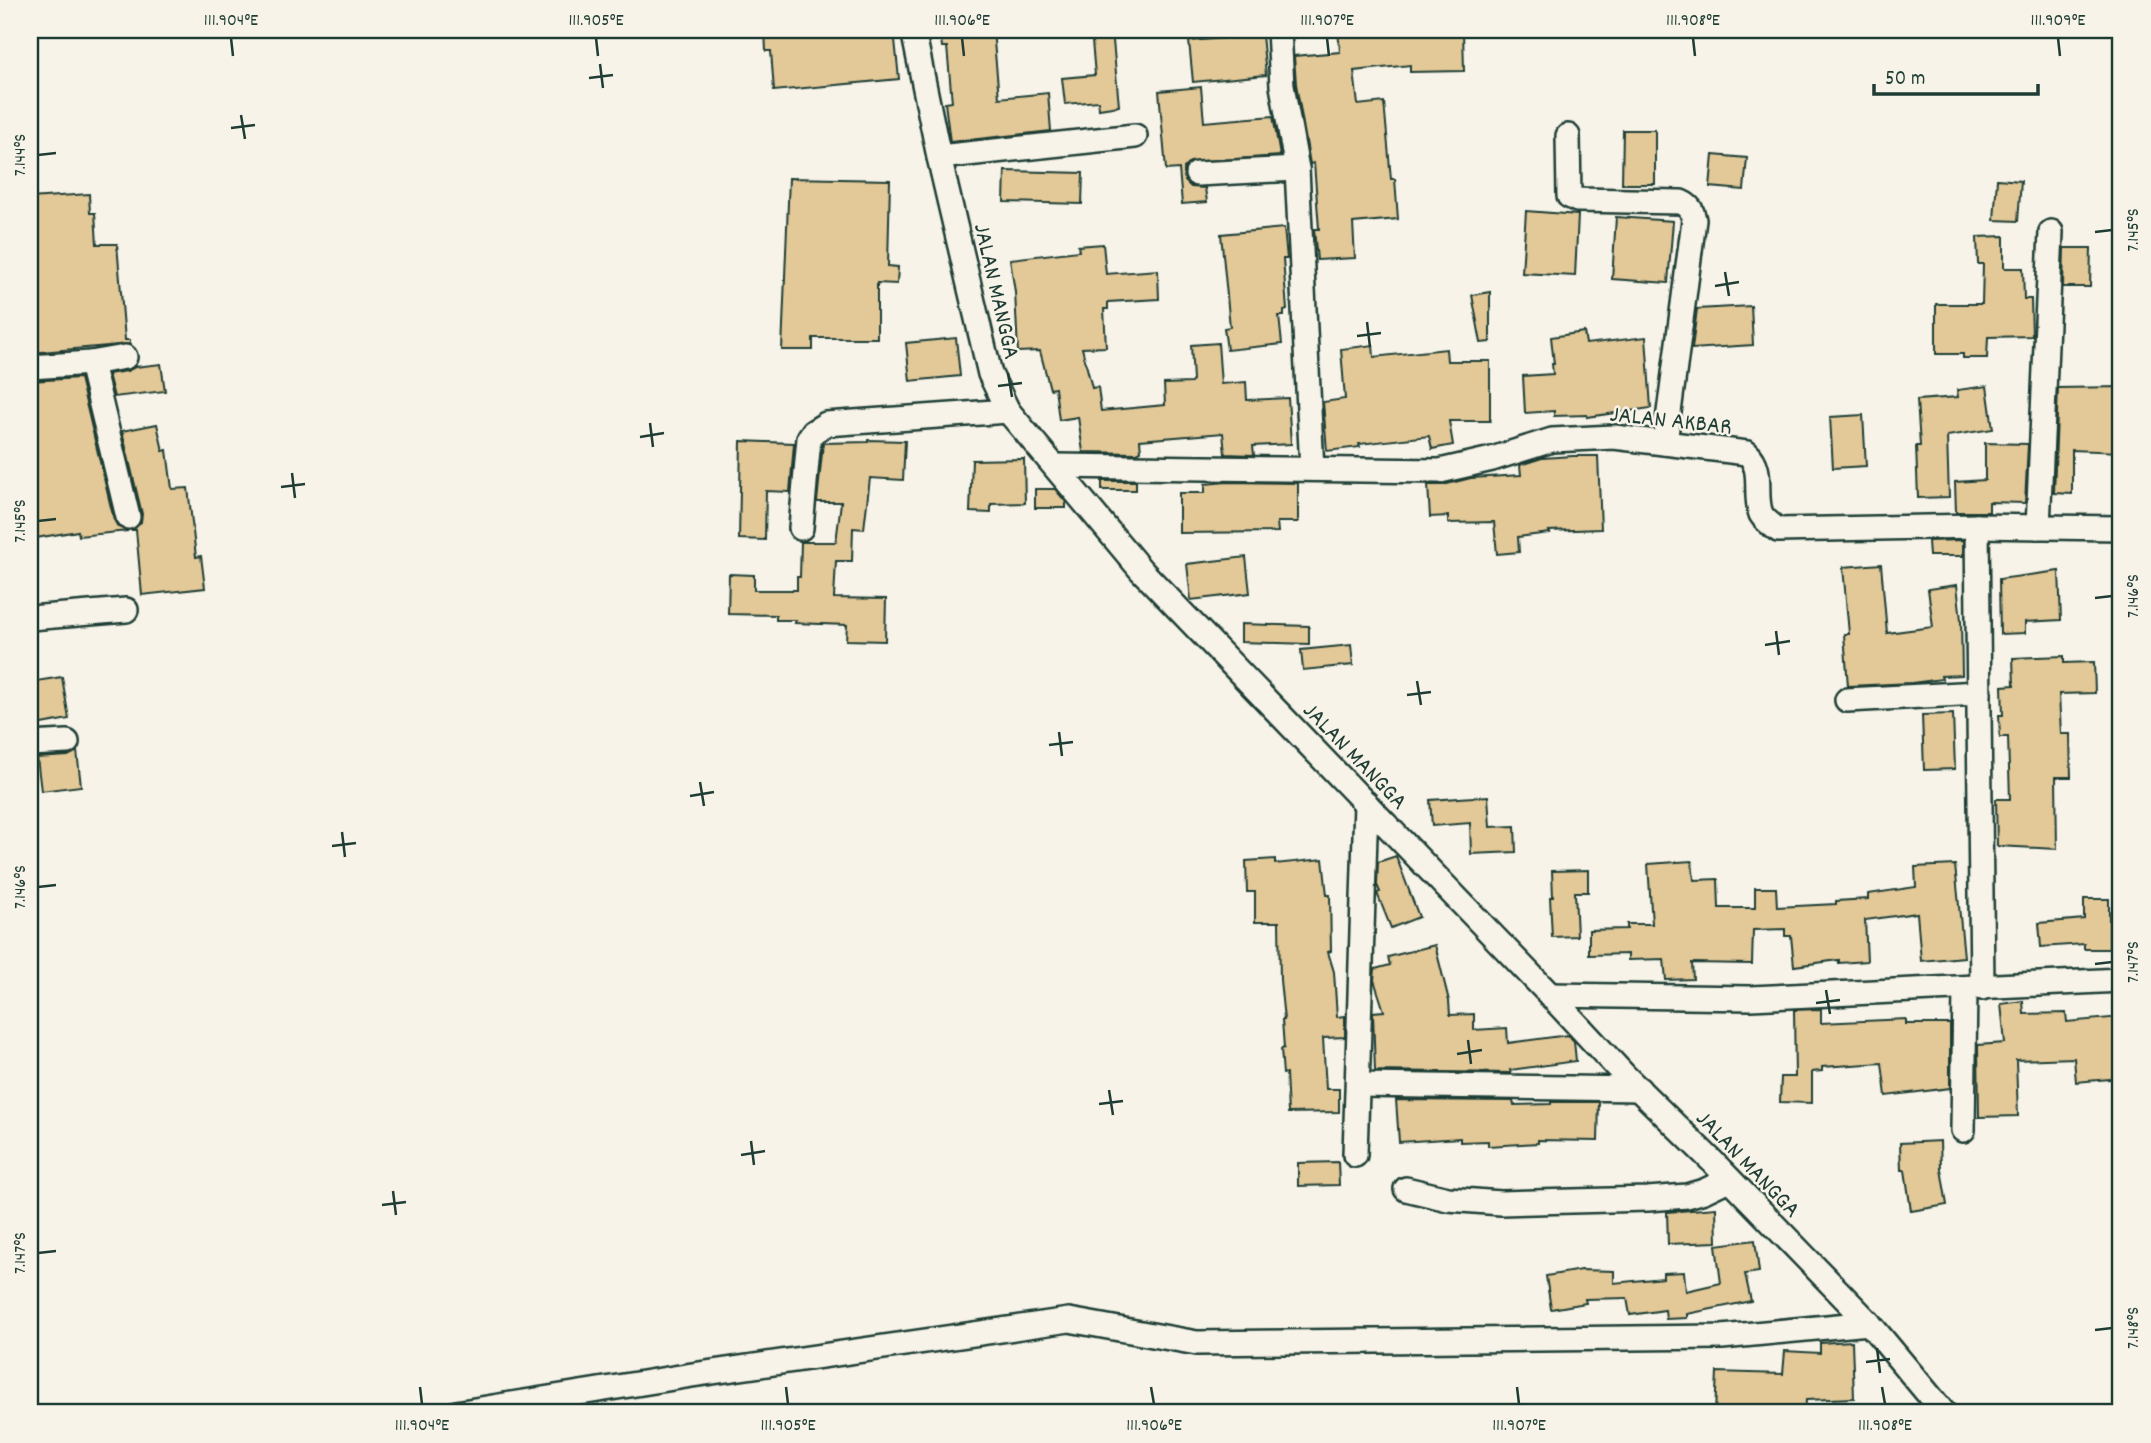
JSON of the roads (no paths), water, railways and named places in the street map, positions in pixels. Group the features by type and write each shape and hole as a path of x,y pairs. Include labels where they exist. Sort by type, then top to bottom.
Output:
{"street":[{"name":"JALAN MANGGA","path":"913,30 939,157 990,374 1008,411 1141,570 1639,1089 1869,1323 1944,1413"},
{"path":"1279,30 1282,86 1297,169 1312,469"},
{"path":"939,157 1135,136"},
{"path":"1568,136 1569,196 1577,200 1681,202 1689,205 1692,211 1694,220 1665,443"},
{"path":"1197,174 1297,169"},
{"path":"2038,527 2051,232"},
{"path":"30,367 91,363 125,357"},
{"path":"91,363 128,517"},
{"path":"801,528 808,438 826,424 1008,411"},
{"name":"JALAN AKBAR","path":"1056,466 1440,471 1492,459 1552,440 1614,437 1747,453 1754,459 1761,512 1766,521 1778,530 1977,526 2121,528"},
{"path":"1963,1130 1974,989 1979,692 1977,526"},
{"path":"30,618 126,610"},
{"path":"1847,701 1979,692"},
{"path":"30,744 67,742"},
{"path":"1355,1155 1366,803"},
{"path":"1550,995 1751,998 2121,980"},
{"path":"1358,1085 1639,1089"},
{"path":"1406,1189 1448,1199 1501,1203 1648,1199 1687,1196 1729,1179"},
{"path":"456,1413 705,1373 1069,1320 1197,1343 1722,1337 1869,1323"}]}
